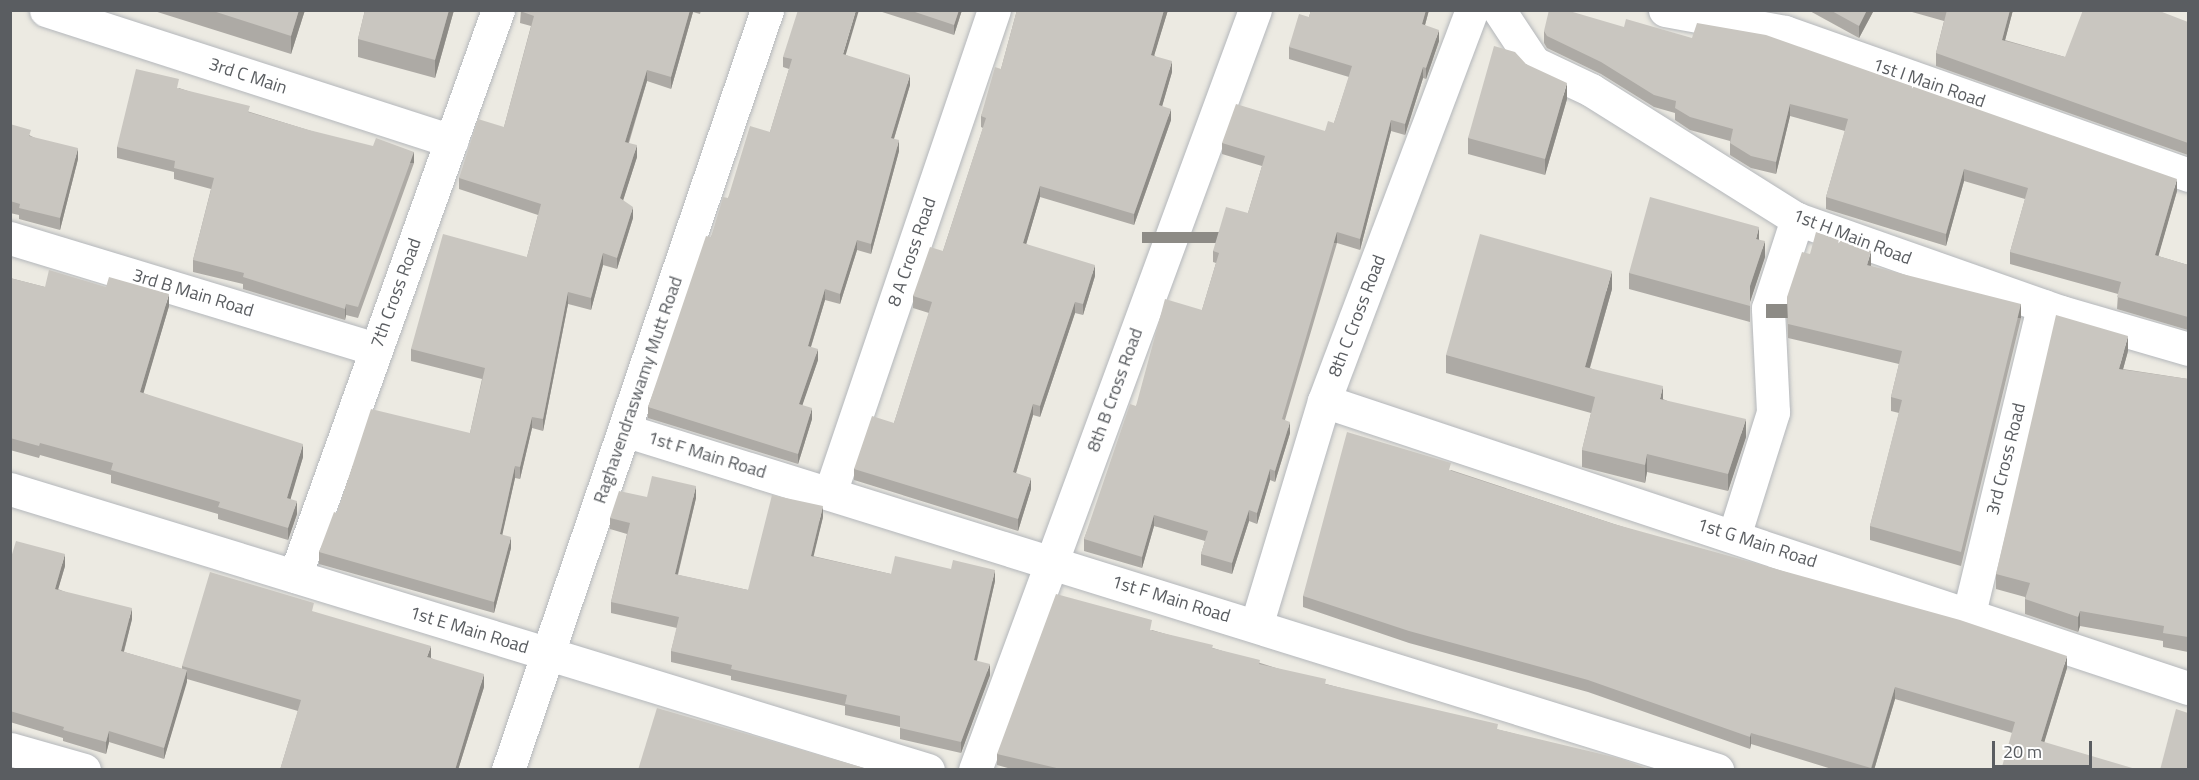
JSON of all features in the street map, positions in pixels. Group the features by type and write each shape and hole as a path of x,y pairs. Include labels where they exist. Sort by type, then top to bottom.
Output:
{"street":[{"name":"3rd C Main","path":"46,10 451,141"},
{"name":"7th Cross Road","path":"295,576 498,10"},
{"name":"Raghavendraswamy Mutt Road","path":"508,770 767,10"},
{"name":"8 A Cross Road","path":"830,493 994,10"},
{"name":"8th B Cross Road","path":"975,770 1255,10"},
{"name":"8th C Cross Road","path":"1256,626 1324,401 1472,10"},
{"name":"1st H Main Road","path":"1499,10 1534,63 1591,90 1797,219 2043,306 2188,350"},
{"name":"1st I Main Road","path":"1665,10 1785,32 2188,175"},
{"path":"1734,536 1773,412 1768,308 1797,219"},
{"name":"3rd B Main Road","path":"10,238 376,349"},
{"name":"3rd Cross Road","path":"1969,613 2043,306"},
{"name":"1st G Main Road","path":"1324,401 1969,613 2188,688"},
{"name":"1st F Main Road","path":"624,430 1717,770"},
{"name":"1st E Main Road","path":"10,489 928,770"},
{"path":"10,749 84,770"}],"building":[{"path":"210,10 299,10 291,36"},
{"path":"365,10 449,10 435,60 358,39"},
{"path":"521,10 690,10 671,77 647,70 625,142 637,145 620,198 633,207 617,258 603,253 591,298 568,292 543,419 532,417 520,467 515,466 500,534 511,537 494,602 319,552 334,512 337,513 371,409 470,433 485,368 411,349 443,234 527,257 541,204 459,178 478,119 504,127 534,16"},
{"path":"798,10 856,10 843,54 910,75 891,138 899,140 871,244 857,240 840,294 825,289 808,346 818,349 799,404 812,408 798,454 648,407 706,236 711,237 723,197 728,198 750,126 770,132 792,59 783,57"},
{"path":"909,10 959,10 954,25"},
{"path":"1017,10 1164,10 1151,55 1172,61 1159,105 1171,109 1134,214 1040,186 1023,243 1095,265 1083,304 1075,302 1040,406 1033,404 1013,472 1031,478 1018,519 854,469 872,416 894,423 932,302 913,296 930,247 943,251 986,118 981,116 995,67 1001,69"},
{"path":"1311,10 1426,10 1422,24 1439,30 1426,68 1423,67 1405,124 1391,120 1360,239 1337,232 1282,419 1290,422 1275,471 1270,469 1257,513 1249,510 1232,563 1201,554 1208,531 1154,515 1142,557 1084,539 1130,404 1136,406 1165,299 1202,310 1219,253 1213,251 1226,207 1248,213 1265,156 1222,143 1236,104 1325,131 1328,121 1334,123 1352,66 1289,47 1299,14 1309,17"},
{"path":"1549,10 1566,10 1624,27 1626,19 1692,38 1697,23 1766,35 2177,179 2155,255 2188,265 2188,317 2117,297 2121,282 2010,252 2028,188 1964,169 1946,234 1826,197 1848,119 1790,104 1776,162 1751,156 1730,143 1733,129 1690,117 1675,108 1676,101 1654,95 1601,62 1547,36 1544,31"},
{"path":"1830,10 1867,10 1859,26"},
{"path":"1947,10 2010,10 2002,40 2065,57 2083,10 2157,10 2188,22 2188,143 1936,53"},
{"path":"1494,46 1515,52 1526,64 1567,83 1545,159 1468,138"},
{"path":"136,69 179,79 177,88 250,106 248,112 373,146 376,138 414,152 358,307 346,304 345,309 243,277 244,273 193,260 214,178 174,168 175,161 117,147"},
{"path":"10,124 31,130 29,136 78,148 60,218 19,208 20,204 10,201"},
{"path":"1650,197 1759,227 1756,239 1765,241 1750,286 1750,306 1629,273"},
{"path":"1816,232 1871,251 1867,265 2021,304 1961,552 1870,526 1902,400 1891,397 1902,351 1788,324 1787,297 1802,252 1810,254"},
{"path":"1480,234 1612,271 1585,367 1663,386 1660,399 1746,419 1728,474 1647,454 1645,465 1582,450 1595,397 1446,355"},
{"path":"49,270 106,287 109,277 169,294 140,392 303,444 287,498 297,501 288,528 218,507 220,502 111,470 113,463 40,443 39,446 10,438 10,278 45,287"},
{"path":"2056,315 2128,336 2119,369 2188,379 2188,637 2163,633 2164,626 2080,611 2078,617 2025,599 2030,583 1996,574"},
{"path":"1347,432 1451,463 1449,470 1614,524 1960,620 2067,656 2041,741 2139,770 2001,770 2015,722 1895,687 1871,768 1751,733 1750,737 1588,680 1409,631 1303,596"},
{"path":"652,476 696,486 675,574 748,590 772,495 823,506 811,556 891,574 895,556 951,569 953,560 995,570 974,660 990,664 961,742 900,728 900,716 845,704 847,695 731,669 732,665 671,651 679,617 611,602 630,523 610,518 619,491 647,497"},
{"path":"16,541 65,554 55,589 132,608 121,651 187,670 164,748 109,731 106,742 10,711 10,561"},
{"path":"210,572 314,603 312,611 431,646 427,657 484,674 455,770 280,770 301,700 182,666"},
{"path":"1056,594 1152,620 1150,630 1213,645 1212,648 1260,660 1259,664 1326,679 1325,684 1498,724 1497,729 1622,759 1651,770 1065,770 997,754"},
{"path":"657,708 871,770 638,770"},
{"path":"2176,709 2188,713 2188,770 2160,770"}]}
